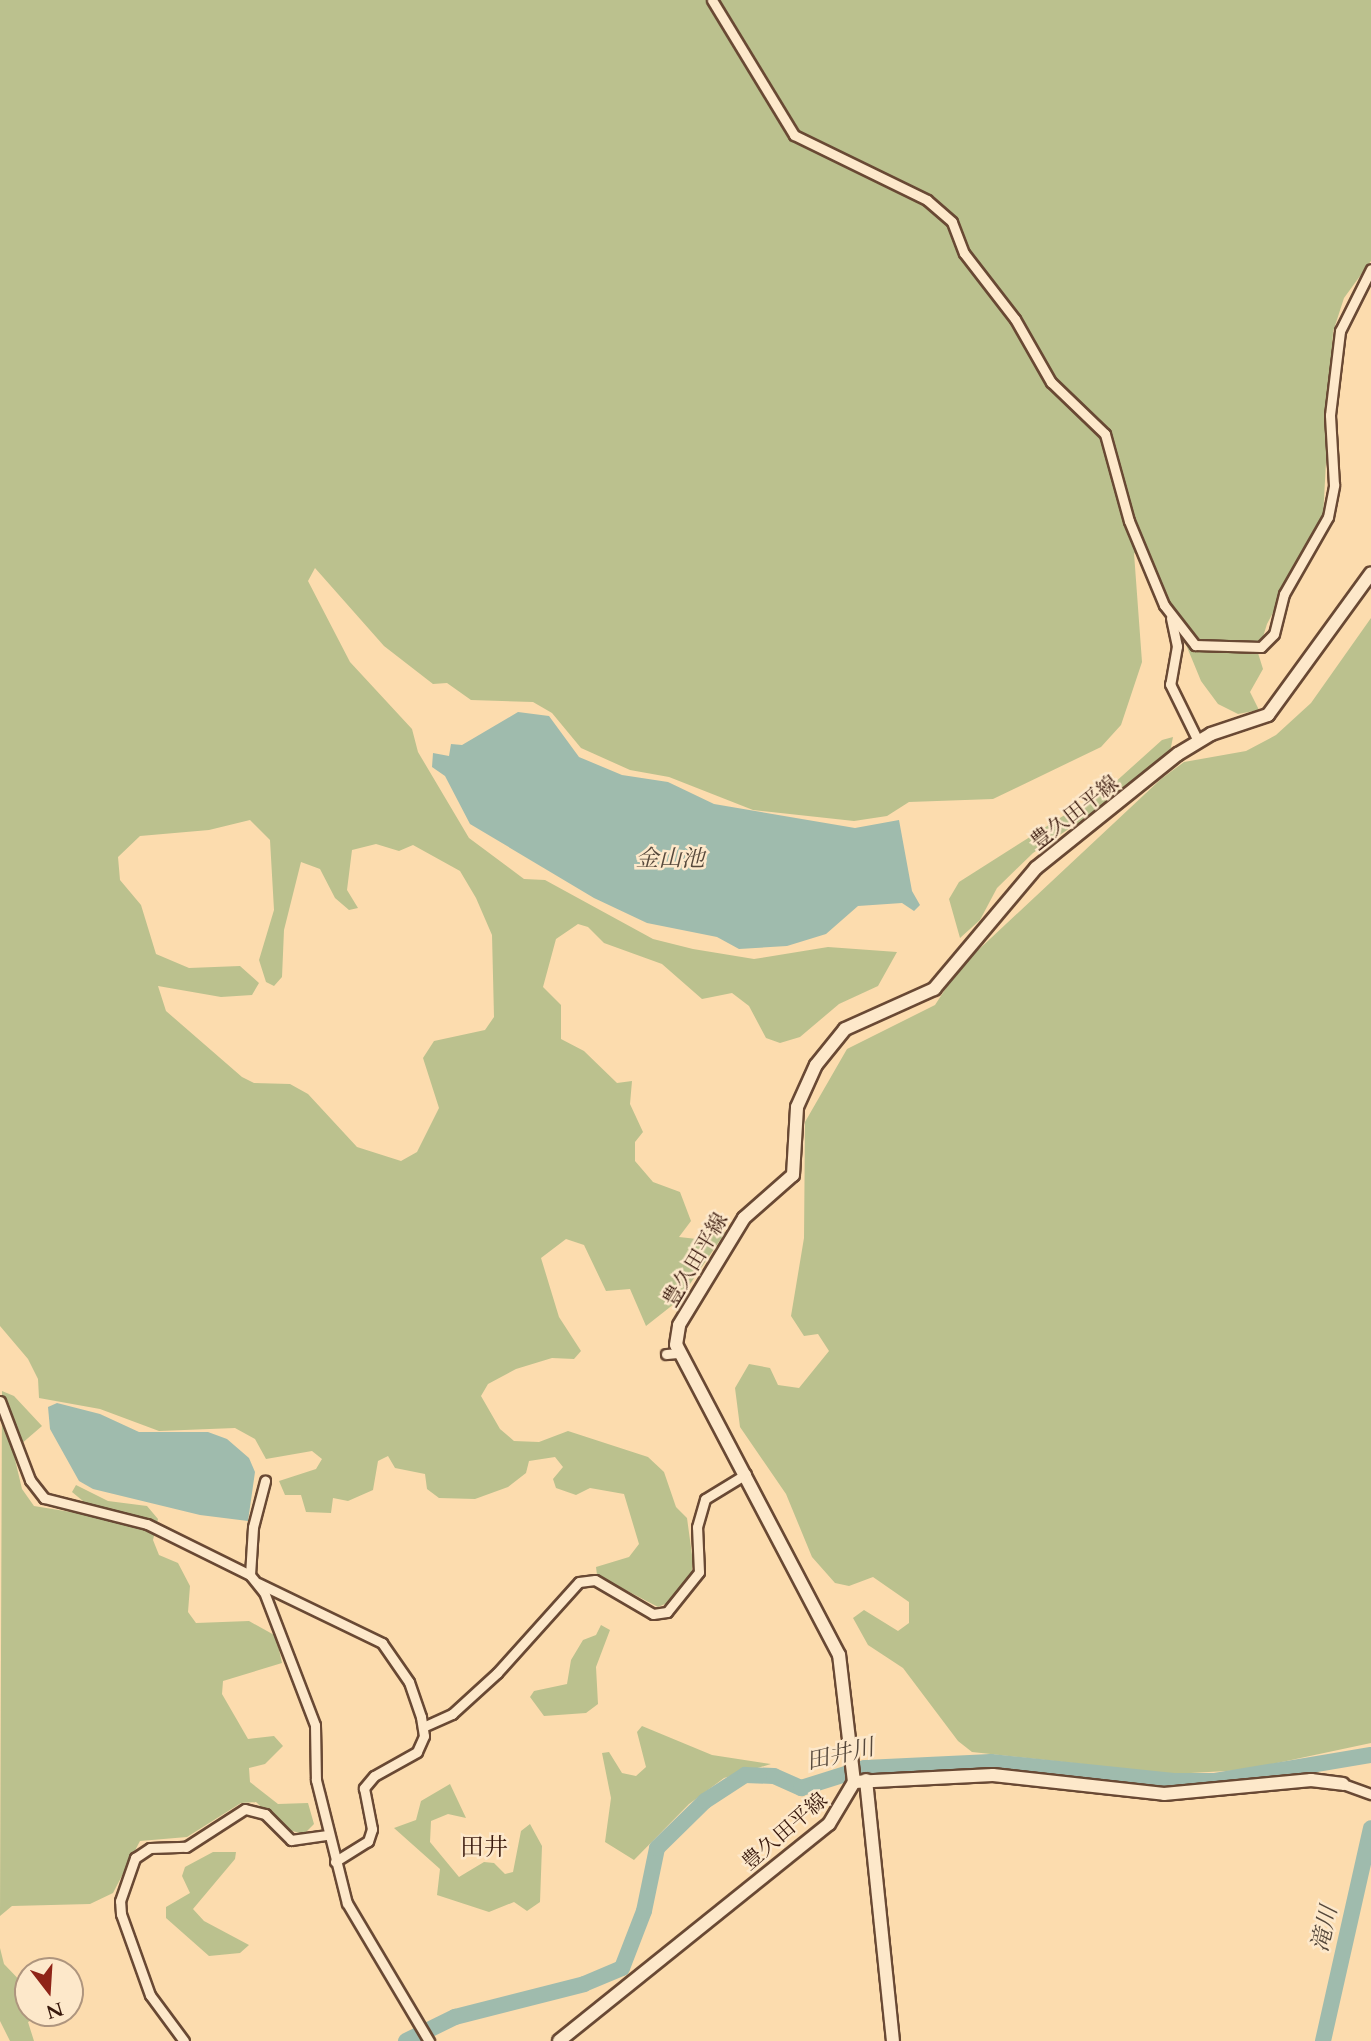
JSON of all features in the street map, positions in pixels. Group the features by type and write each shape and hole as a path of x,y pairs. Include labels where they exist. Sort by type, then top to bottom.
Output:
{"main road":[{"name":"豊久田平線","path":"559,2041 829,1824 857,1775 839,1655 746,1474 672,1353 679,1325 744,1218 793,1175 797,1107 837,1035 933,989 1036,868 1198,741 1254,722 1281,702 1371,573"},
{"path":"893,2041 857,1775 993,1775 1164,1794 1311,1780 1343,1784"}],"street":[{"path":"712,0 794,135 927,200 952,222 964,253 1015,319 1051,382 1105,434 1129,521 1170,617 1177,646 1170,684 1198,741"},
{"path":"1170,617 1195,645 1245,649 1269,643 1284,594 1328,517 1334,485 1330,415 1340,331 1371,269"},
{"path":"0,1401 30,1480 44,1498 147,1524 250,1575 258,1583 382,1643 409,1682 423,1727 417,1752 367,1781 368,1841 335,1862"},
{"path":"423,1727 452,1714 497,1673 579,1582 595,1580 653,1614 667,1612 699,1572 697,1527 705,1499 746,1474"},
{"path":"250,1575 251,1539 265,1481"},
{"path":"258,1583 315,1725 316,1780 326,1835 354,1917 383,1954 424,2033"},
{"path":"1343,1784 1371,1794"},
{"path":"184,2041 150,1995 121,1914 120,1901 135,1858 150,1848 186,1847 245,1809 265,1814 291,1840 326,1835"}],"green space":[{"path":"0,0 1371,0 1371,261 1344,298 1333,332 1323,518 1267,624 1258,653 1263,669 1250,692 1259,710 1238,714 1218,704 1201,681 1152,562 1134,553 1142,662 1121,725 1101,747 993,799 909,802 887,816 854,821 753,810 669,777 630,770 581,748 552,713 533,702 471,700 447,683 433,684 384,646 315,568 308,581 350,662 412,729 418,752 469,838 524,879 545,880 653,939 693,949 754,959 828,947 897,952 878,986 839,1004 800,1037 780,1043 766,1038 749,1006 732,993 702,999 662,964 604,943 588,927 578,924 556,939 543,987 561,1005 561,1039 584,1051 617,1083 632,1081 630,1104 643,1132 635,1142 635,1161 653,1182 680,1192 691,1221 679,1237 697,1239 717,1220 725,1233 679,1300 646,1326 630,1289 606,1291 584,1245 566,1239 541,1258 559,1317 581,1351 574,1359 552,1358 516,1369 488,1384 481,1396 500,1429 514,1441 539,1442 568,1431 648,1457 664,1472 676,1507 687,1518 693,1562 691,1576 672,1601 658,1607 597,1575 596,1567 629,1557 639,1544 624,1494 590,1488 576,1495 556,1488 553,1479 563,1467 555,1457 529,1461 526,1473 508,1487 475,1499 439,1498 427,1489 425,1474 395,1468 388,1456 378,1461 373,1490 348,1501 333,1498 331,1513 306,1512 301,1495 285,1495 279,1481 316,1469 322,1459 312,1451 266,1459 255,1439 235,1428 159,1431 100,1409 39,1398 38,1379 28,1359 0,1326","holes":["250,820 270,840 274,910 259,960 266,982 274,986 282,977 284,930 301,862 320,869 335,898 349,910 358,908 347,890 352,850 376,844 399,851 413,845 460,871 476,898 492,935 494,1017 485,1030 434,1041 423,1058 439,1108 417,1152 401,1161 357,1147 308,1094 290,1084 254,1083 242,1077 166,1011 158,986 221,997 252,995 259,983 240,966 189,968 156,954 141,905 120,880 118,857 140,836 209,830"]},
{"path":"1371,618 1371,1743 1244,1770 1173,1774 972,1752 958,1741 903,1668 868,1645 853,1618 864,1610 898,1631 909,1623 909,1602 873,1577 849,1586 835,1583 812,1557 786,1494 740,1427 735,1388 749,1364 770,1368 778,1385 799,1388 829,1351 818,1334 804,1336 791,1316 804,1238 805,1122 847,1049 935,1005 959,968 1161,779 1184,762 1246,751 1276,735 1311,703"},
{"path":"1173,737 1170,752 1122,793 1033,853 997,888 980,920 960,938 949,899 959,882 1112,785 1162,740"},
{"path":"2,1391 14,1396 42,1426 13,1451 22,1489 34,1506 83,1514 83,1501 72,1492 76,1485 108,1501 147,1506 158,1519 153,1540 159,1555 178,1563 190,1586 188,1612 196,1623 249,1621 276,1636 282,1663 223,1681 222,1694 248,1739 274,1736 283,1746 265,1764 249,1768 250,1782 278,1804 308,1803 314,1824 304,1834 284,1829 256,1802 241,1803 187,1837 140,1841 113,1893 90,1904 12,1906 0,1916"},
{"path":"601,1625 610,1630 596,1667 598,1704 586,1713 544,1716 530,1697 534,1691 567,1684 571,1660 583,1640 596,1635"},
{"path":"642,1726 712,1755 771,1764 724,1778 689,1804 634,1860 605,1842 611,1798 602,1753 609,1752 622,1773 636,1776 646,1767 637,1732"},
{"path":"450,1784 466,1818 448,1814 431,1821 430,1842 459,1877 484,1862 494,1863 505,1874 513,1872 521,1831 530,1824 542,1846 540,1902 527,1911 514,1902 489,1912 437,1895 440,1869 394,1828 416,1820 421,1801"},
{"path":"213,1852 236,1852 235,1859 193,1909 204,1921 249,1945 240,1953 209,1956 166,1918 166,1907 190,1893 182,1876 185,1867"},
{"path":"0,1948 4,1964 14,1974 14,2027 30,2027 34,2041 10,2041 0,2021"}],"water":[{"name":"金山池","path":"518,712 549,716 579,757 622,775 668,782 714,804 855,828 899,820 912,891 920,905 914,911 902,903 858,906 826,934 787,946 739,949 717,937 647,923 594,898 470,824 445,776 432,767 433,753 449,756 451,744 462,745"},
{"path":"57,1403 100,1414 139,1432 208,1432 227,1439 249,1458 255,1472 248,1521 200,1515 93,1489 79,1481 50,1429 48,1407"}],"waterway":[{"name":"田井川","path":"406,2041 455,2017 584,1984 622,1968 644,1911 657,1848 705,1801 745,1775 774,1776 801,1788 865,1768 991,1762 1176,1781 1215,1781 1371,1755"},
{"name":"滝川","path":"1323,2041 1371,1828"}],"district":[{"name":"田井","path":"484,1848"}]}
